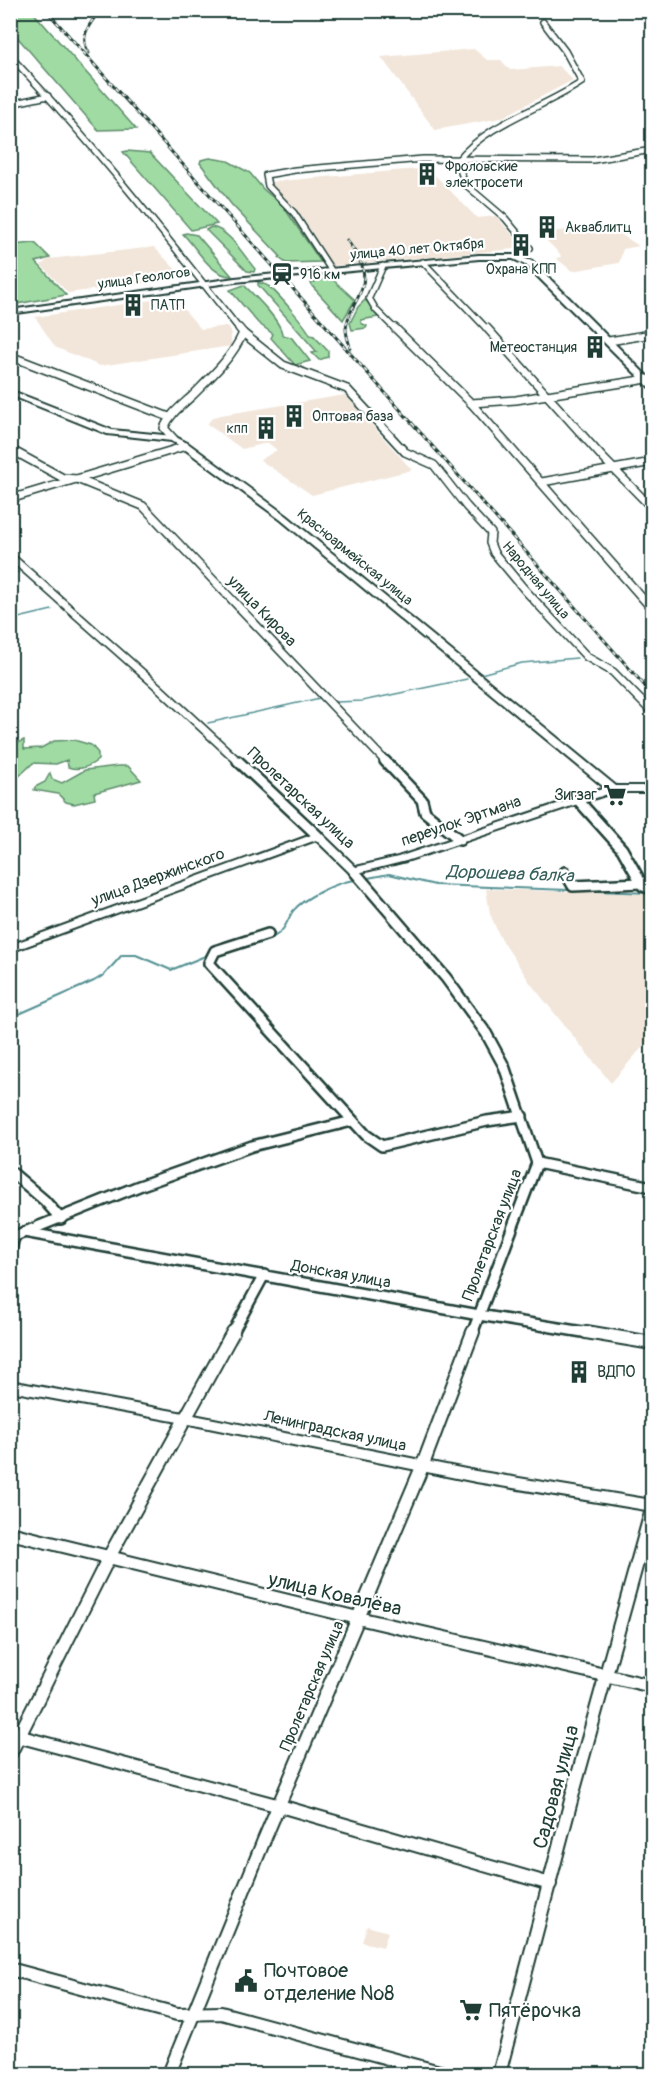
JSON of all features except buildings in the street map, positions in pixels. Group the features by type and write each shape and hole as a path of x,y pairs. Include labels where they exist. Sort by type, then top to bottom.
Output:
{"street":[{"path":"457,160 481,136 582,82 565,51 543,22"},
{"name":"Народная улица","path":"10,56 48,96 243,333 285,366 297,372 335,381 347,389 405,452 434,465 466,507 491,533 490,543 494,553 524,589 587,657 613,672 652,712"},
{"path":"10,104 48,96"},
{"path":"331,270 294,213 268,186 266,175 286,171 412,160 593,160 652,150"},
{"path":"457,160 465,184 505,218 530,248 519,258 529,262 548,279 650,381"},
{"name":"улица 40 лет Октября","path":"281,275 492,256 519,258"},
{"path":"423,262 512,354 613,470 652,508"},
{"path":"383,266 369,298 376,310 471,404 652,609"},
{"name":"улица Геологов","path":"10,312 204,283 281,275"},
{"path":"174,439 164,428 169,417 229,357 241,342 243,333"},
{"path":"609,341 652,334"},
{"path":"10,356 169,417"},
{"path":"471,404 650,381"},
{"name":"Красноармейская улица","path":"10,392 110,432 174,439 186,446 284,518 613,789"},
{"path":"10,499 186,446"},
{"name":"улица Кирова","path":"10,449 63,478 77,479 143,506 422,800 425,812 460,840"},
{"path":"542,482 652,462"},
{"name":"Пролетарская улица","path":"10,556 158,687 354,871 446,978 486,1033 504,1066 537,1163 422,1467 169,2074"},
{"path":"613,789 652,789"},
{"name":"переулок Эртмана","path":"354,871 460,840 613,789"},
{"path":"578,800 622,849 641,883 652,890"},
{"name":"улица Дзержинского","path":"10,949 318,836"},
{"path":"565,872 573,886 641,883"},
{"path":"268,934 214,953 209,963 366,1135 382,1146 487,1121 522,1116"},
{"path":"10,1254 16,1236 140,1186 252,1146 351,1121"},
{"path":"537,1163 652,1187"},
{"path":"10,1171 44,1200 61,1219"},
{"name":"Донская улица","path":"16,1236 264,1275 479,1315 652,1343"},
{"path":"10,1754 15,1735 109,1557 264,1275"},
{"name":"Ленинградская улица","path":"10,1386 185,1418 574,1496 652,1508"},
{"name":"Садовая улица","path":"499,2074 652,1508"},
{"name":"улица Ковалёва","path":"10,1533 358,1618 652,1686"},
{"path":"15,1735 280,1806 550,1884"},
{"path":"10,1969 159,2010 195,2014 221,2013 447,2074"}],"shaded area":[{"path":"474,49 487,60 501,60 510,70 559,66 573,80 501,118 435,130 381,57"},
{"path":"428,168 477,218 496,216 524,248 332,266 302,217 269,182"},
{"path":"608,226 639,246 623,249 619,263 572,271 556,258 561,257 560,254 539,233"},
{"path":"154,247 184,278 68,293 41,265 49,259"},
{"name":"ПАТП","path":"173,297 201,329 227,326 231,331 231,346 100,366 55,347 35,317"},
{"path":"345,395 412,470 312,495 260,460 277,450 268,443 242,449 207,424 213,417 221,415"},
{"path":"486,889 652,894 652,1036 611,1083 531,984 500,937 490,914"},
{"path":"367,1926 388,1932 383,1947 362,1942"}],"green space":[{"path":"10,11 32,11 136,129 98,130 11,30"},
{"path":"123,152 150,153 217,224 191,230"},
{"path":"210,158 228,161 250,173 263,189 283,206 321,262 286,263 279,258 280,256 231,204 200,163 201,160"},
{"path":"211,227 230,238 255,269 254,272 247,271 206,230"},
{"path":"183,234 197,235 232,276 217,272 211,267"},
{"path":"35,243 50,258 36,262 66,295 11,305 11,245"},
{"path":"330,277 355,300 343,320 311,283"},
{"path":"258,282 268,286 284,301 310,335 314,336 328,351 328,357 319,360 312,353 317,352 258,285"},
{"path":"244,285 273,316 282,335 291,337 310,361 295,365 271,338 273,334 258,323 230,290"},
{"path":"365,300 373,307 378,317 361,320 361,323 367,326 366,328 352,330 350,323 358,307"},
{"path":"24,740 24,749 41,748 54,741 74,740 91,745 98,753 98,760 76,769 68,767 67,760 56,764 33,763 16,779 11,780 11,755 17,751 13,745"},
{"path":"128,766 141,780 94,793 95,799 74,804 66,802 58,794 34,790 35,787 45,782 50,773 52,779 62,783 85,770"}],"waterway":[{"path":"10,574 19,572"},
{"path":"10,620 52,610"},
{"path":"481,674 522,663 577,658"},
{"path":"336,702 362,701 467,679"},
{"path":"208,723 320,698"},
{"name":"Дорошева балка","path":"368,878 389,874 435,885 650,893"},
{"name":"Дорошева балка","path":"234,949 268,940 283,929 293,911 305,901 331,887 355,880"},
{"name":"Дорошева балка","path":"10,1018 94,981 104,975 122,955 136,955 171,970 210,954"}],"railway":[{"path":"46,10 652,694"},
{"path":"89,53 85,36 89,25 100,10"},
{"path":"347,240 360,262 364,278 363,286 347,321 346,331 350,348"}],"place":[{"name":"Фроловские электросети","path":"427,174"},
{"name":"Акваблитц","path":"547,227"},
{"name":"Охрана КПП","path":"521,245"},
{"name":"916 км","path":"282,274"},
{"name":"ПАТП","path":"133,305"},
{"name":"Метеостанция","path":"595,347"},
{"name":"Оптовая база","path":"294,416"},
{"name":"кпп","path":"266,428"},
{"name":"Зигзаг","path":"615,795"},
{"name":"ВДПО","path":"579,1372"},
{"name":"Почтовое отделение №8","path":"246,1981"},
{"name":"Пятёрочка","path":"471,2010"}]}
